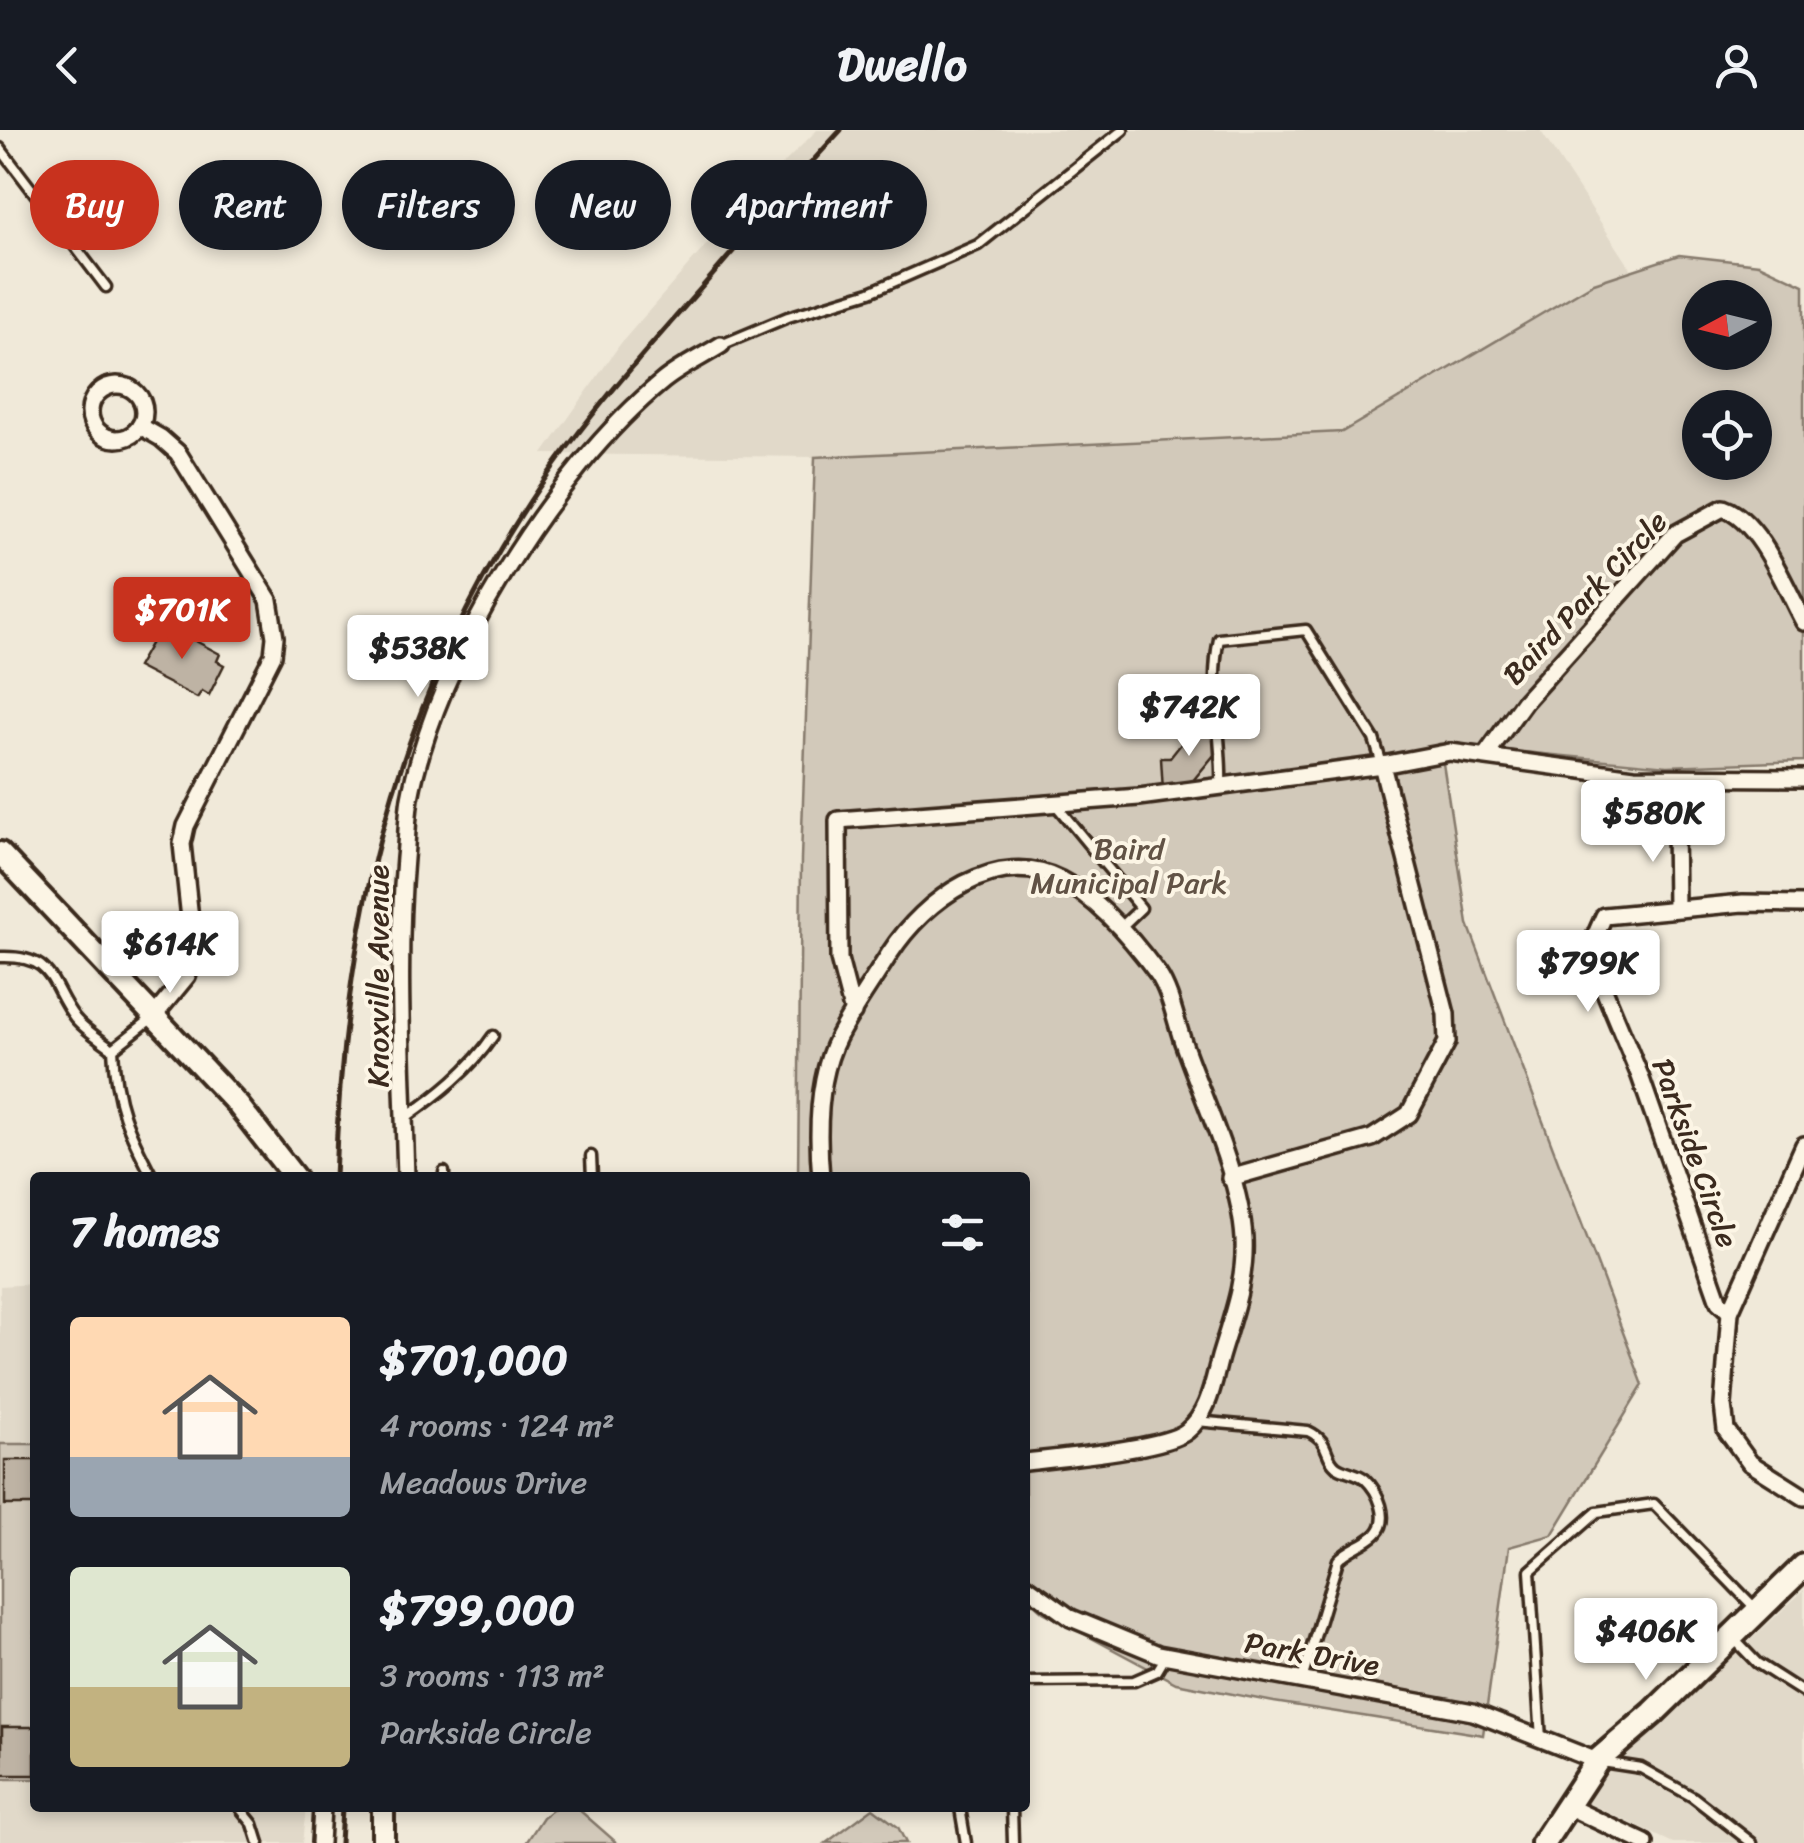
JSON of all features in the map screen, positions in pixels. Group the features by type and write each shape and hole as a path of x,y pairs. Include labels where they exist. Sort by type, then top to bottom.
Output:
{"main road":[{"path":"1542,1843 1597,1761 1653,1713 1804,1566"}],"street":[{"name":"Knoxville Avenue","path":"406,1172 400,918 410,797 428,735 455,666 515,552 596,444 664,380 721,345"},
{"path":"140,426 178,454 269,600 275,637 273,655 186,826 182,844 194,956 187,976 154,1016"},
{"name":"Baird Park Circle","path":"1484,756 1524,702 1675,534 1723,508 1736,512 1755,533 1804,622"},
{"path":"853,1013 839,959 838,820 1139,797 1382,765 1450,752 1634,776 1804,778"},
{"path":"1230,1178 1372,1138 1409,1114 1447,1042 1446,1014 1382,765"},
{"path":"1675,822 1676,908"},
{"path":"0,853 238,1105 291,1172"},
{"path":"820,1172 823,1085 836,1040 916,920 938,899 968,880 1030,870 1058,878 1078,890 1119,929 1160,978 1230,1178 1244,1236 1244,1274 1205,1410 1185,1434 1144,1445 1030,1461"},
{"name":"Parkside Circle","path":"1730,1312 1719,1302 1640,1076 1594,968 1592,943 1604,916 1742,903 1804,904"},
{"name":"Parkside Circle","path":"1804,1145 1730,1312 1724,1405 1726,1430 1750,1463 1804,1497"},
{"name":"Park Drive","path":"1030,1589 1071,1618 1166,1656 1473,1712 1597,1761"},
{"path":"1566,1805 1645,1843"},
{"path":"320,1843 322,1812"},
{"path":"382,1812 383,1843"}],"lane":[{"path":"721,345 788,316 870,292 978,244 1123,130"},
{"path":"0,148 106,287"},
{"path":"1221,786 1221,741 1214,691 1219,640 1306,630 1374,739 1382,765"},
{"path":"1052,801 1141,908 1119,929"},
{"path":"0,956 37,963 51,974 76,1019 112,1049 124,1123 149,1172"},
{"path":"112,1049 154,1016"},
{"path":"405,1118 440,1093 480,1055 493,1036"},
{"path":"592,1156 592,1172"},
{"path":"1196,1421 1308,1431 1323,1441 1337,1466 1364,1478 1383,1508 1382,1526 1376,1535 1350,1548 1338,1560 1301,1680"},
{"path":"1541,1739 1530,1571 1597,1512 1654,1504 1758,1611"},
{"path":"1732,1636 1757,1663 1804,1693"},
{"path":"1030,1682 1134,1681 1156,1671 1166,1656"},
{"path":"1597,1761 1641,1768 1693,1798 1752,1843"},
{"path":"243,1812 253,1824 259,1843"},
{"path":"961,1812 966,1843"},
{"path":"1012,1812 1013,1843"}],"shaded area":[{"path":"817,130 1540,130 1632,270 1594,283 1343,432 815,457 543,454 621,343 702,250 927,250 927,160 787,160"},
{"path":"30,1284 30,1812 306,1812 302,1843 0,1843 0,1286"},
{"path":"1804,1590 1804,1843 1673,1843 1580,1799"}],"green space":[{"name":"Baird Municipal Park","path":"1679,255 1759,264 1804,285 1804,761 1667,766 1440,744 1468,924 1643,1385 1552,1535 1509,1547 1483,1735 1176,1683 1043,1612 1030,1600 1030,1172 798,1172 801,859 815,457 1342,432 1594,283"},
{"path":"0,1444 30,1444 30,1779 0,1779"},
{"path":"550,1812 582,1812 617,1843 526,1843"},
{"path":"868,1812 878,1812 898,1827 906,1843 826,1843"}],"building":[{"path":"162,623 220,654 217,661 224,665 209,695 202,691 197,698 137,667"},
{"path":"1217,728 1219,749 1186,789 1163,791 1161,758 1170,758 1185,739 1184,730"},
{"path":"5,1460 30,1460 30,1505 5,1505"},
{"path":"2,1727 30,1727 30,1775 2,1775"}],"railway":[{"path":"335,1172 349,1001 382,833 406,752 437,672 475,593 521,515 604,401 841,130"},
{"path":"340,1843 342,1812"}]}
